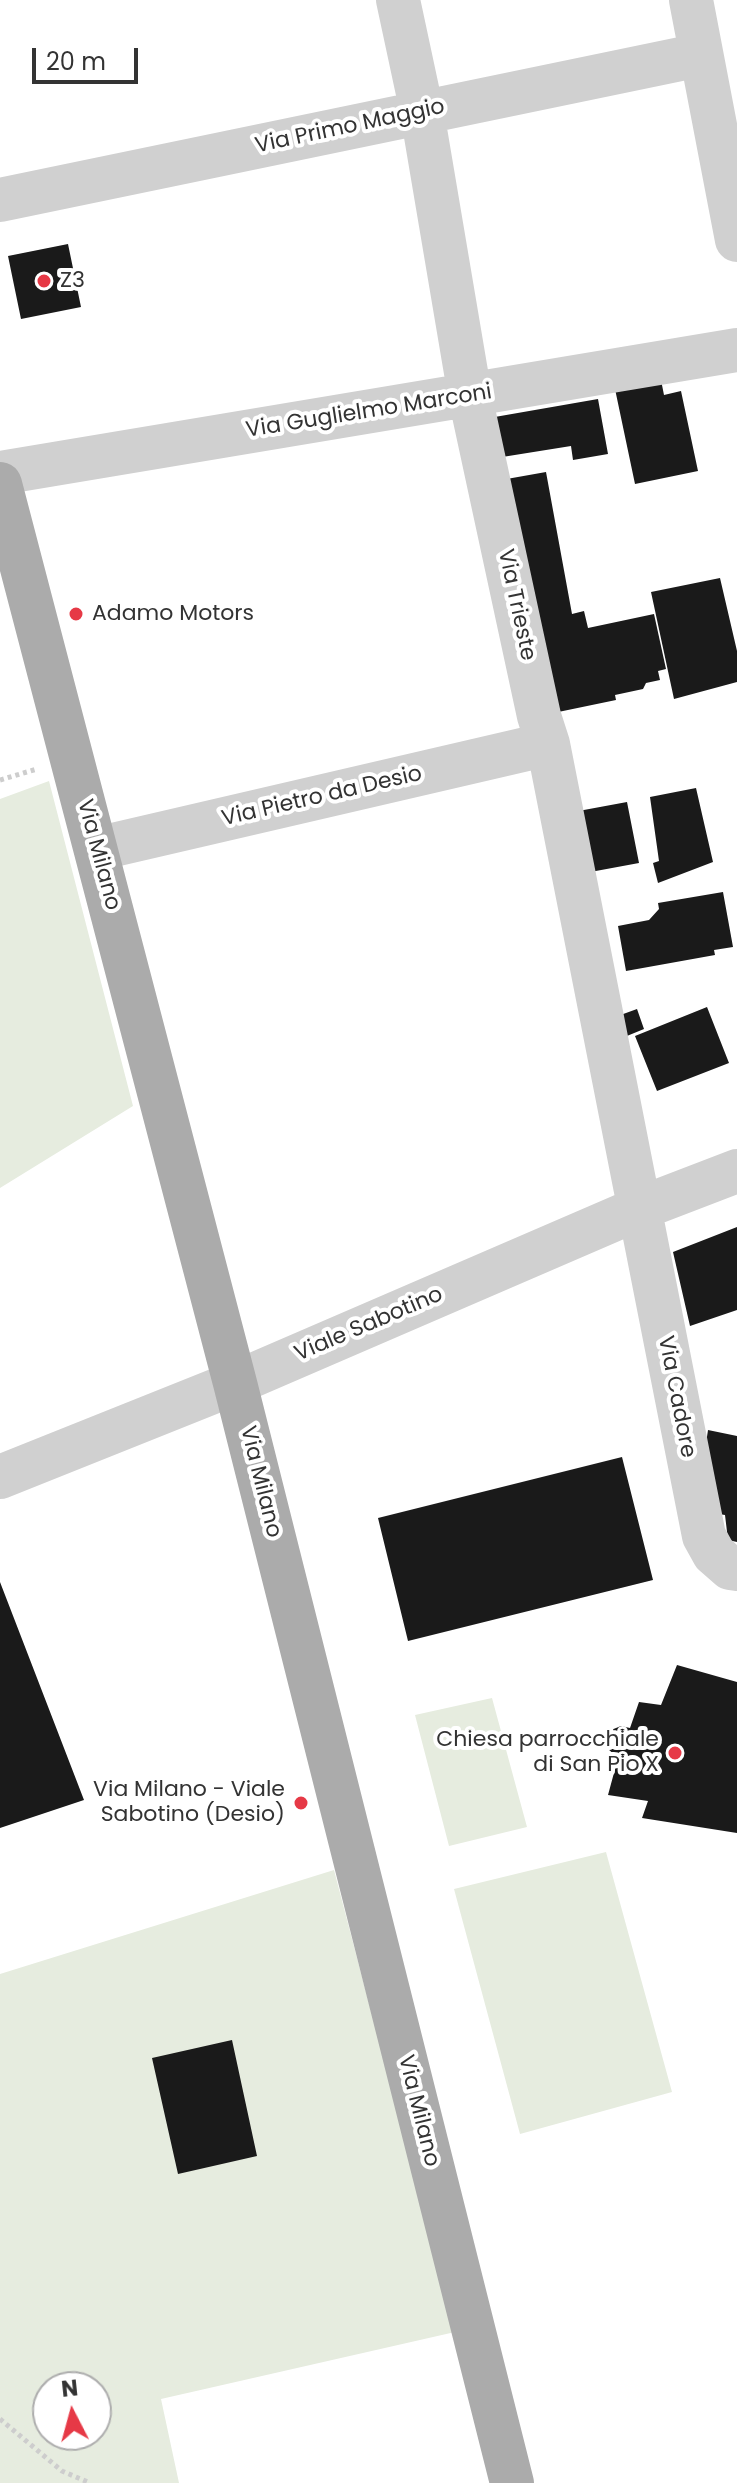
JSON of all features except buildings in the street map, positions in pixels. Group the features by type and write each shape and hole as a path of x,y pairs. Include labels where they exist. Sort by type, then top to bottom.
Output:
{"main road":[{"name":"Via Milano","path":"0,484 235,1383 512,2483"}],"street":[{"name":"Via Trieste","path":"398,0 422,112 470,396 539,716 548,744 638,1209"},
{"path":"691,0 737,240"},
{"name":"Via Primo Maggio","path":"0,200 700,55"},
{"name":"Via Guglielmo Marconi","path":"0,473 737,350"},
{"name":"Via Pietro da Desio","path":"96,849 548,744"},
{"name":"Viale Sabotino","path":"0,1477 235,1383 638,1209 737,1171"},
{"name":"Via Cadore","path":"638,1209 704,1536 714,1554 730,1568 737,1569"}],"path":[{"path":"0,2419 62,2471 90,2483"}],"shaded area":[{"path":"49,781 133,1106 0,1188 0,799"},
{"path":"492,1698 527,1827 449,1846 415,1715"},
{"path":"606,1852 672,2092 520,2134 454,1889"},
{"path":"334,1870 455,2332 161,2399 179,2483 0,2483 0,1974"}],"place":[{"name":"Z3","path":"44,281"},
{"name":"Adamo Motors","path":"76,614"},
{"name":"Chiesa parrocchiale di San Pio X","path":"675,1753"},
{"name":"Via Milano - Viale Sabotino (Desio)","path":"301,1803"}]}
